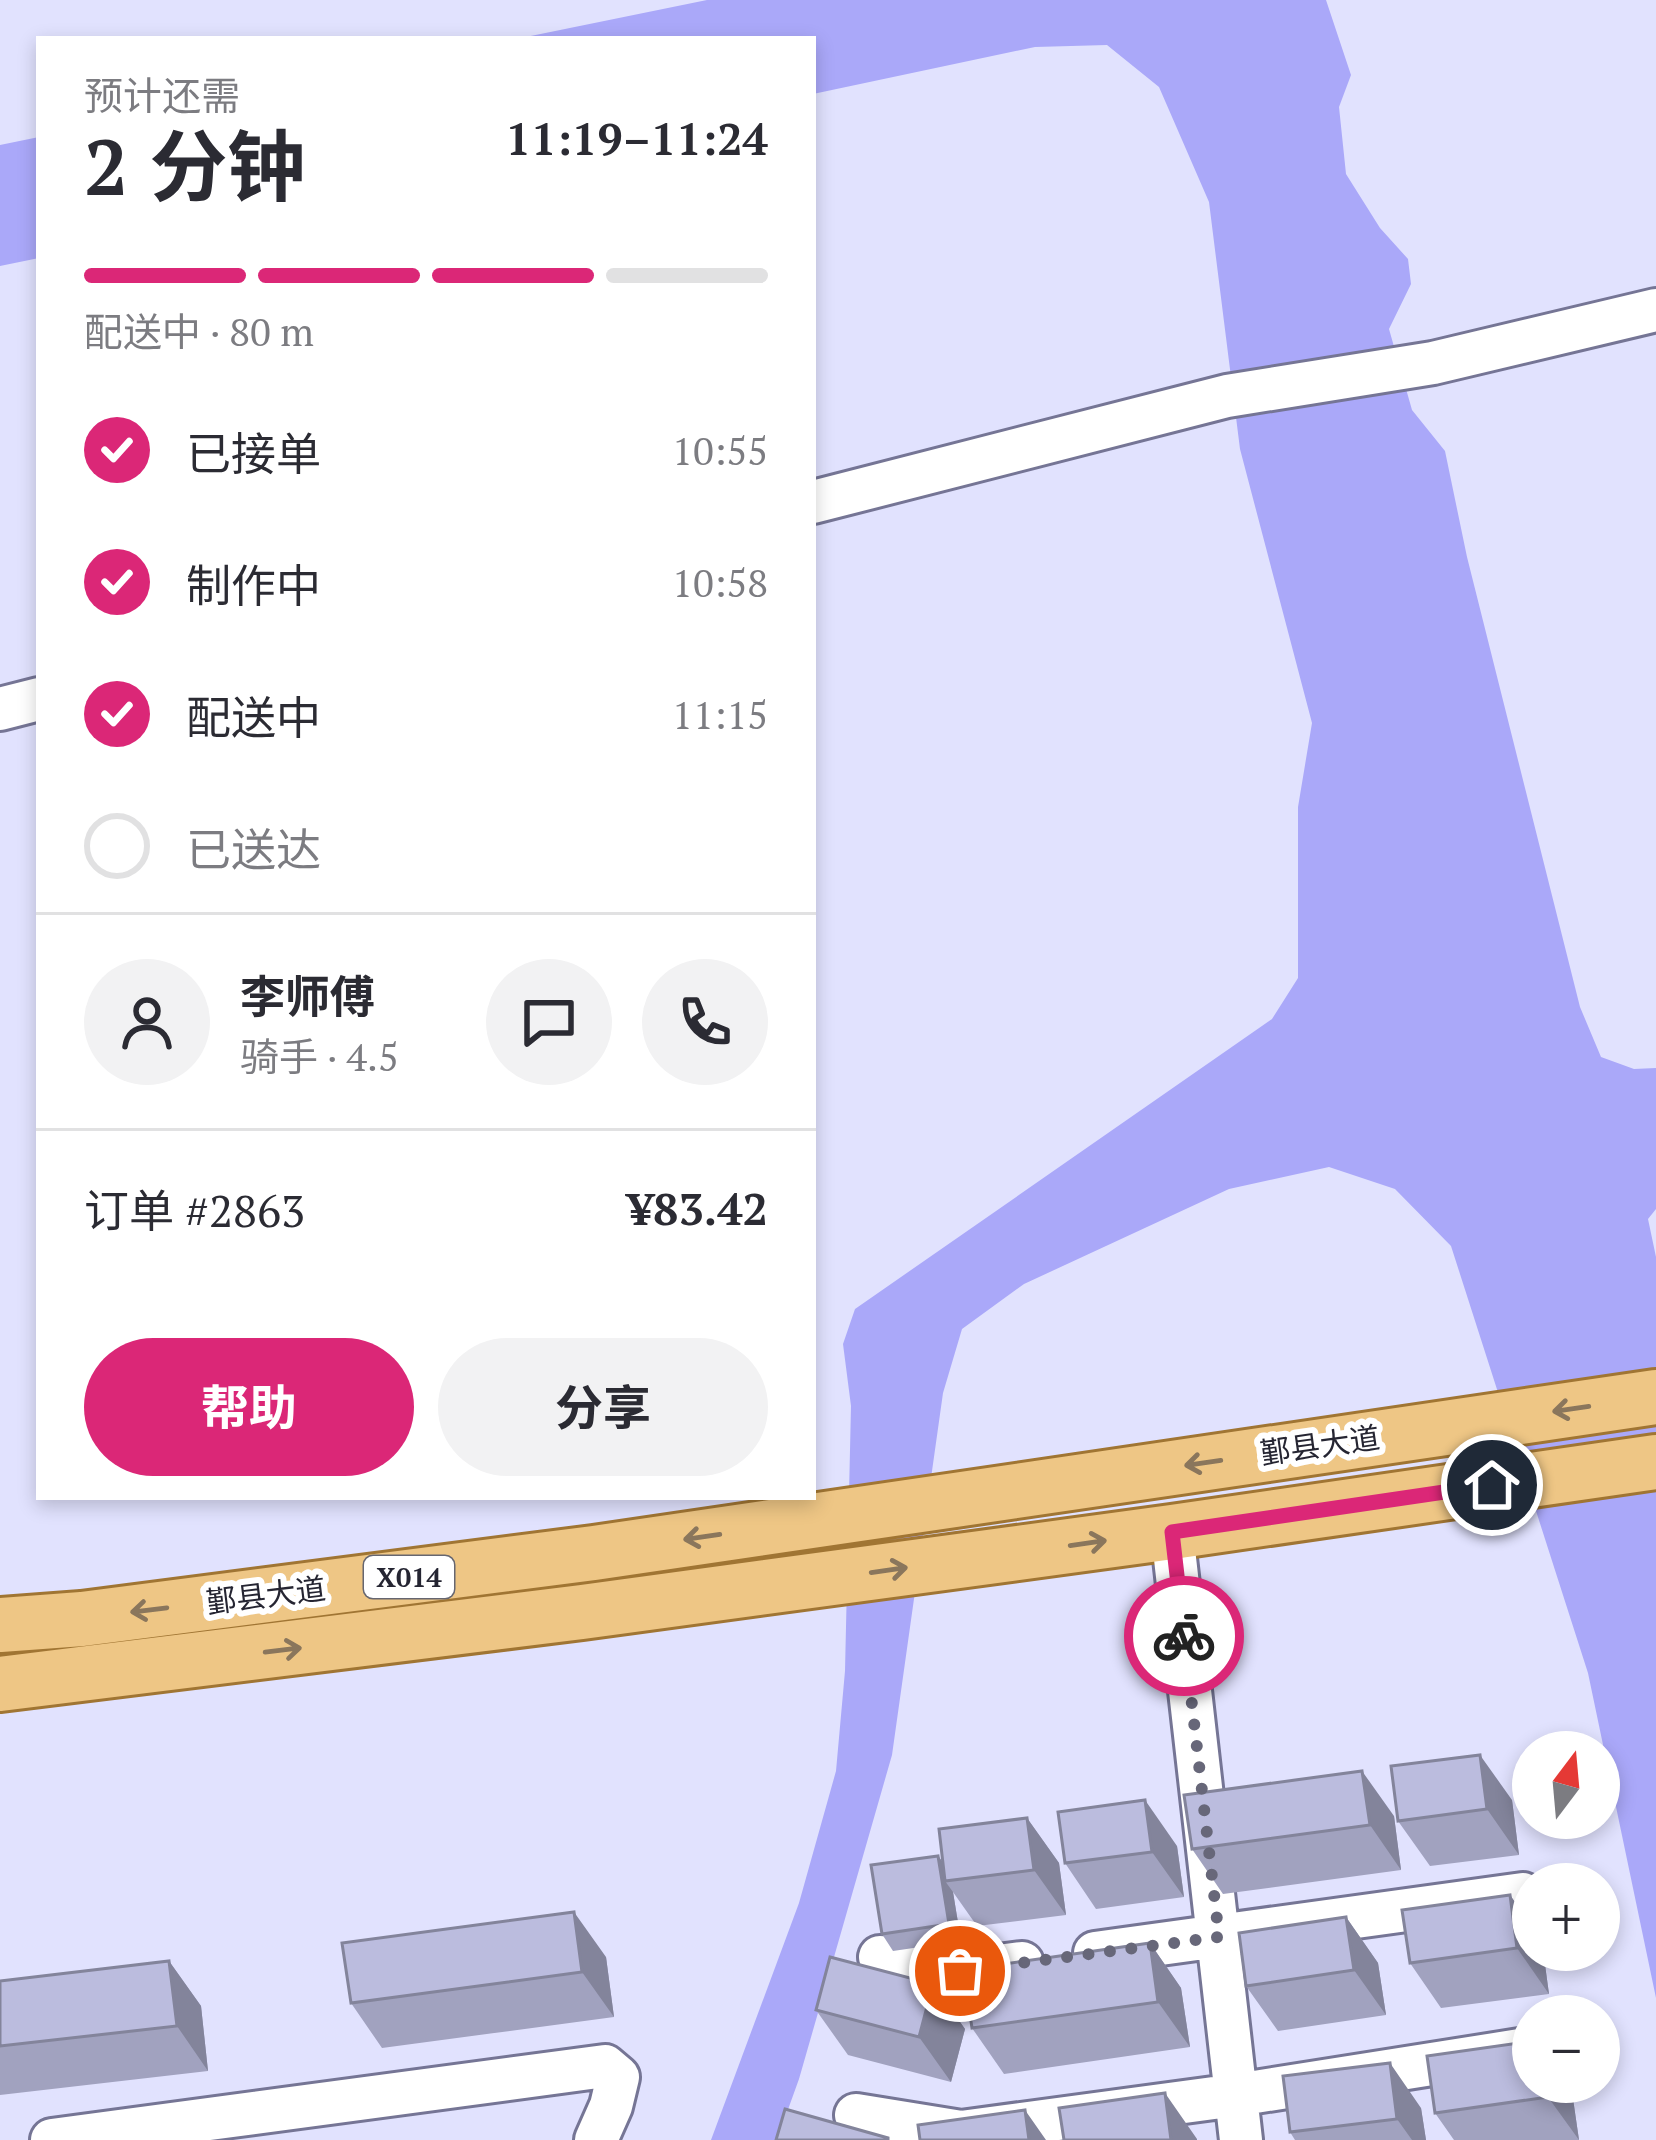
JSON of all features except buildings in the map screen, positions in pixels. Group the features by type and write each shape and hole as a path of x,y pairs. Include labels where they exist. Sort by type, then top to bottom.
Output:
{"main road":[{"name":"鄞县大道","path":"0,1625 82,1619 594,1553 1656,1396"},
{"path":"1172,1532 1656,1462"},
{"name":"鄞县大道","path":"0,1684 1172,1532"}],"street":[{"path":"816,501 1227,396 1433,363 1656,310"},
{"path":"0,709 36,700"},
{"path":"1172,1532 1241,2140"},
{"path":"880,1958 960,1971 1512,1896"},
{"path":"856,2115 961,2132 1512,2051"},
{"path":"52,2140 605,2066 618,2077 596,2140"}],"shaded area":[{"path":"707,0 1326,0 1351,75 1339,107 1346,174 1380,228 1408,259 1411,284 1389,329 1412,410 1445,451 1467,557 1580,1007 1601,1057 1634,1069 1656,1068 1656,1209 1648,1219 1656,1257 1656,1998 1620,1826 1620,1731 1600,1731 1588,1673 1451,1246 1395,1189 1329,1167 1229,1189 1024,1284 962,1329 943,1393 892,1755 799,2079 777,2140 711,2140 799,1903 836,1771 845,1671 851,1406 843,1344 855,1309 1272,1019 1298,978 1298,807 1312,723 1240,449 1209,202 1159,87 1107,45 1035,47 816,93 816,36 531,36"},
{"path":"36,138 36,259 0,266 0,145"}],"way so far":[{"path":"960,1971 1219,1937 1184,1636"}],"route":[{"path":"1184,1636 1172,1532 1492,1485"}]}
